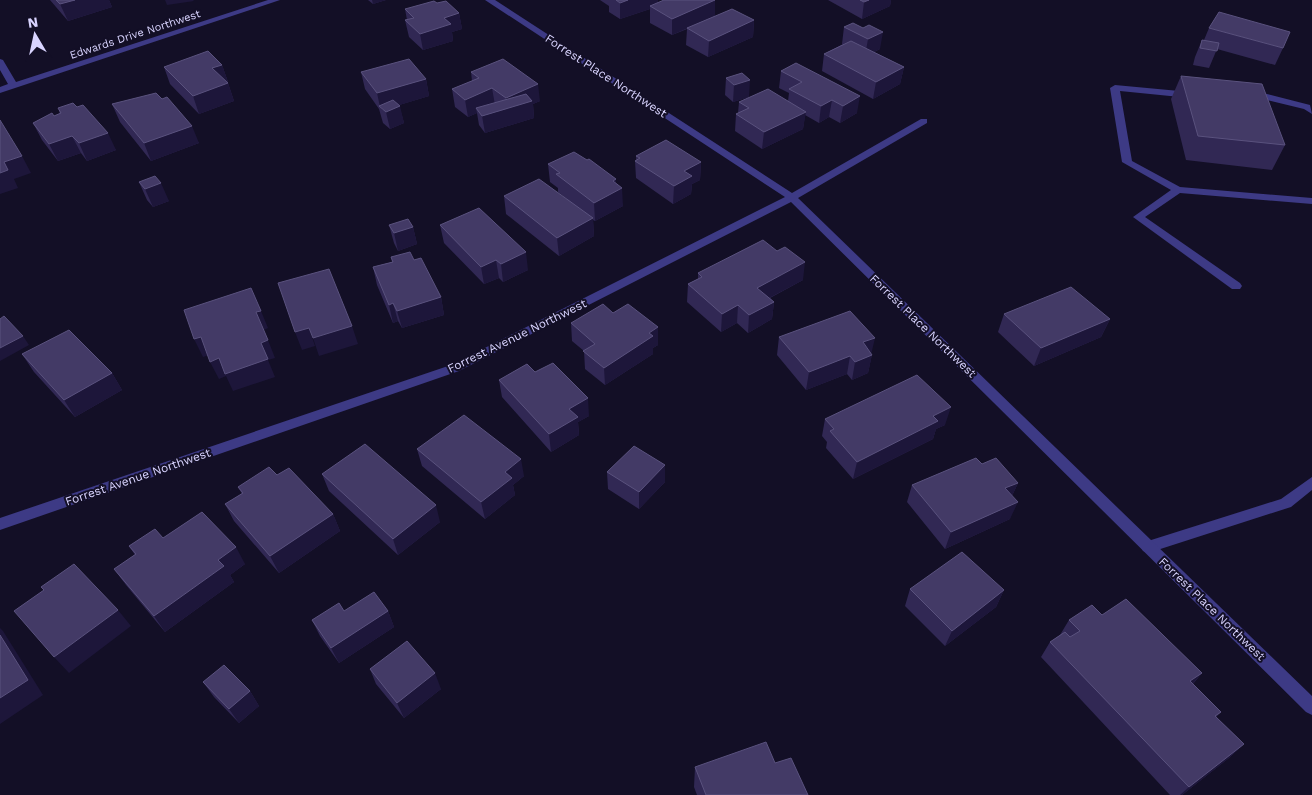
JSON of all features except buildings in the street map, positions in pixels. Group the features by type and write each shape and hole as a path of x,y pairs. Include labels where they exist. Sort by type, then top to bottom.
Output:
{"street":[{"name":"Edwards Drive Northwest","path":"0,90 276,0"},
{"name":"Forrest Place Northwest","path":"489,0 792,197 1312,707"},
{"path":"0,62 14,86"},
{"path":"1200,96 1115,88 1127,162 1178,190 1312,201"},
{"path":"1240,96 1259,95 1306,107 1312,111"},
{"name":"Forrest Avenue Northwest","path":"0,524 455,368 792,197 924,121"},
{"path":"1178,190 1138,217 1236,286"},
{"path":"1148,546 1286,503 1312,482"}]}
